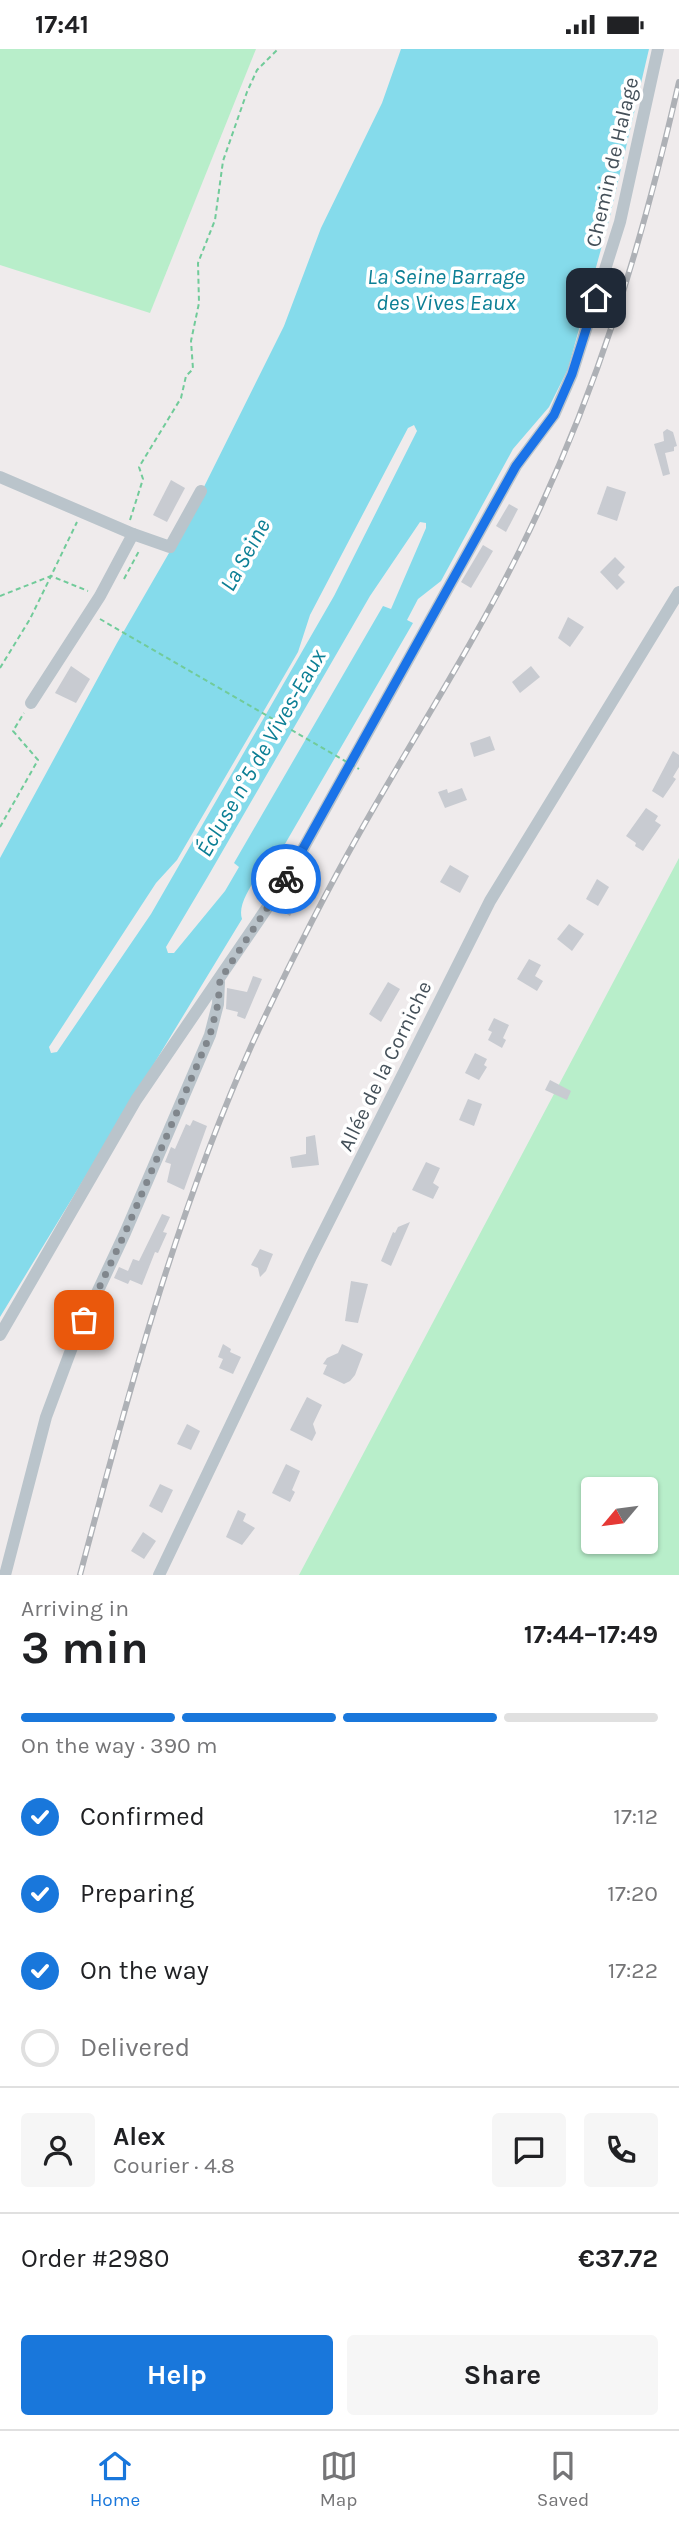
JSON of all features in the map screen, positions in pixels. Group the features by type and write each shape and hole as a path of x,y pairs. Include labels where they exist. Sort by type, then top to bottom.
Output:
{"street":[{"name":"Chemin de Halage","path":"0,1335 136,1100 284,883 516,466 554,415 572,374 620,222 658,49"},
{"path":"0,477 170,547 201,491"},
{"path":"31,703 100,596 130,532"},
{"name":"Allée de la Corniche","path":"159,1575 311,1257 490,901 679,592"},
{"path":"5,1575 23,1496 46,1417 74,1342 125,1233 210,1035 218,1004 220,980"}],"path":[{"path":"130,532 143,479 139,467 181,398 186,376 193,369 191,341 199,303 198,263 215,220 223,161 257,71 278,49"},
{"path":"0,668 30,619 82,512"},
{"path":"0,596 51,576 100,596"},
{"path":"100,619 359,769"},
{"path":"0,827 38,760 13,731 31,703"}],"green space":[{"path":"0,49 256,49 150,313 0,265"},
{"path":"679,858 679,1575 299,1575"}],"water":[{"name":"La Seine Barrage des Vives Eaux","path":"401,49 649,49 609,220 568,369 549,407 513,449 441,581 418,599 407,620 413,623 267,875 260,871 250,888 242,907 242,919 0,1317 0,858 117,643 184,527 284,326 321,228 382,103","holes":["414,425 417,431 334,596 151,914 57,1052 51,1053 49,1047 156,883 177,860 298,652 310,615 408,428","420,522 426,523 426,528 391,609 383,606 234,863 239,867 225,891 174,953 168,953 166,947 370,596"]}],"building":[{"path":"667,429 673,432 677,446 674,451 665,453 670,474 663,476 654,444 664,441 663,432"},
{"path":"171,480 185,488 167,522 153,515"},
{"path":"607,486 626,492 617,521 597,514"},
{"path":"509,504 518,509 506,532 496,526"},
{"path":"483,545 493,551 471,588 461,582"},
{"path":"615,557 625,567 618,575 625,582 617,590 600,572"},
{"path":"568,617 584,627 570,647 558,638"},
{"path":"71,666 90,679 76,703 55,693"},
{"path":"531,666 540,677 520,693 512,682"},
{"path":"490,736 495,750 474,757 470,743"},
{"path":"673,751 679,755 679,767 673,777 676,779 663,798 652,791"},
{"path":"462,788 467,800 445,808 438,792 447,789 448,793"},
{"path":"646,808 658,816 655,821 661,825 643,851 626,836"},
{"path":"450,865 469,876 460,893 440,882"},
{"path":"305,879 313,883 290,916 280,910 291,891 297,894"},
{"path":"597,879 609,887 598,906 586,899"},
{"path":"569,924 584,934 572,951 557,939"},
{"path":"529,959 541,965 535,976 543,981 537,991 517,979"},
{"path":"253,976 262,979 245,1019 237,1016 238,1012 226,1009 227,988 247,992"},
{"path":"388,982 400,989 381,1022 369,1014"},
{"path":"494,1018 509,1025 502,1048 488,1040 492,1032 488,1030"},
{"path":"475,1053 487,1059 484,1065 487,1067 479,1080 465,1073"},
{"path":"550,1080 571,1091 567,1100 545,1090"},
{"path":"468,1099 482,1104 474,1126 459,1120"},
{"path":"193,1120 207,1126 184,1190 167,1182 171,1164 165,1162 171,1147 175,1149 186,1124 190,1126"},
{"path":"315,1135 319,1165 292,1168 290,1157 306,1154 306,1137"},
{"path":"426,1162 440,1168 433,1183 439,1187 433,1199 412,1190"},
{"path":"162,1214 170,1217 163,1232 167,1233 158,1253 155,1252 142,1285 130,1280 128,1284 114,1278 119,1267 128,1271 133,1259 139,1261"},
{"path":"410,1222 391,1266 381,1261 393,1232"},
{"path":"260,1249 273,1254 266,1271 260,1277 258,1268 251,1265"},
{"path":"351,1281 368,1284 358,1323 345,1321"},
{"path":"223,1344 231,1349 230,1352 241,1357 233,1374 219,1368 223,1359 218,1357"},
{"path":"342,1344 363,1354 355,1375 344,1384 323,1374 327,1365 323,1364 327,1358 338,1353"},
{"path":"307,1397 322,1405 313,1424 316,1433 312,1441 290,1430"},
{"path":"187,1424 200,1431 191,1450 177,1444"},
{"path":"286,1464 300,1471 290,1502 272,1493"},
{"path":"160,1484 173,1490 162,1513 149,1506"},
{"path":"238,1510 246,1514 243,1521 255,1528 242,1545 226,1537"},
{"path":"143,1532 156,1541 144,1559 131,1551"}],"railway":[{"path":"80,1575 116,1439 156,1305 177,1238 225,1107 265,1015 318,910 360,832 482,622 547,492 572,435 614,321 649,203 679,82"}],"way so far":[{"path":"84,1320 125,1233 210,1035 218,1004 220,980 286,879"}],"route":[{"path":"286,879 516,466 554,415 572,374 596,298"}],"water label":[{"name":"La Seine","path":"245,555"},
{"name":"Écluse n°5 de Vives-Eaux","path":"261,753"}]}
